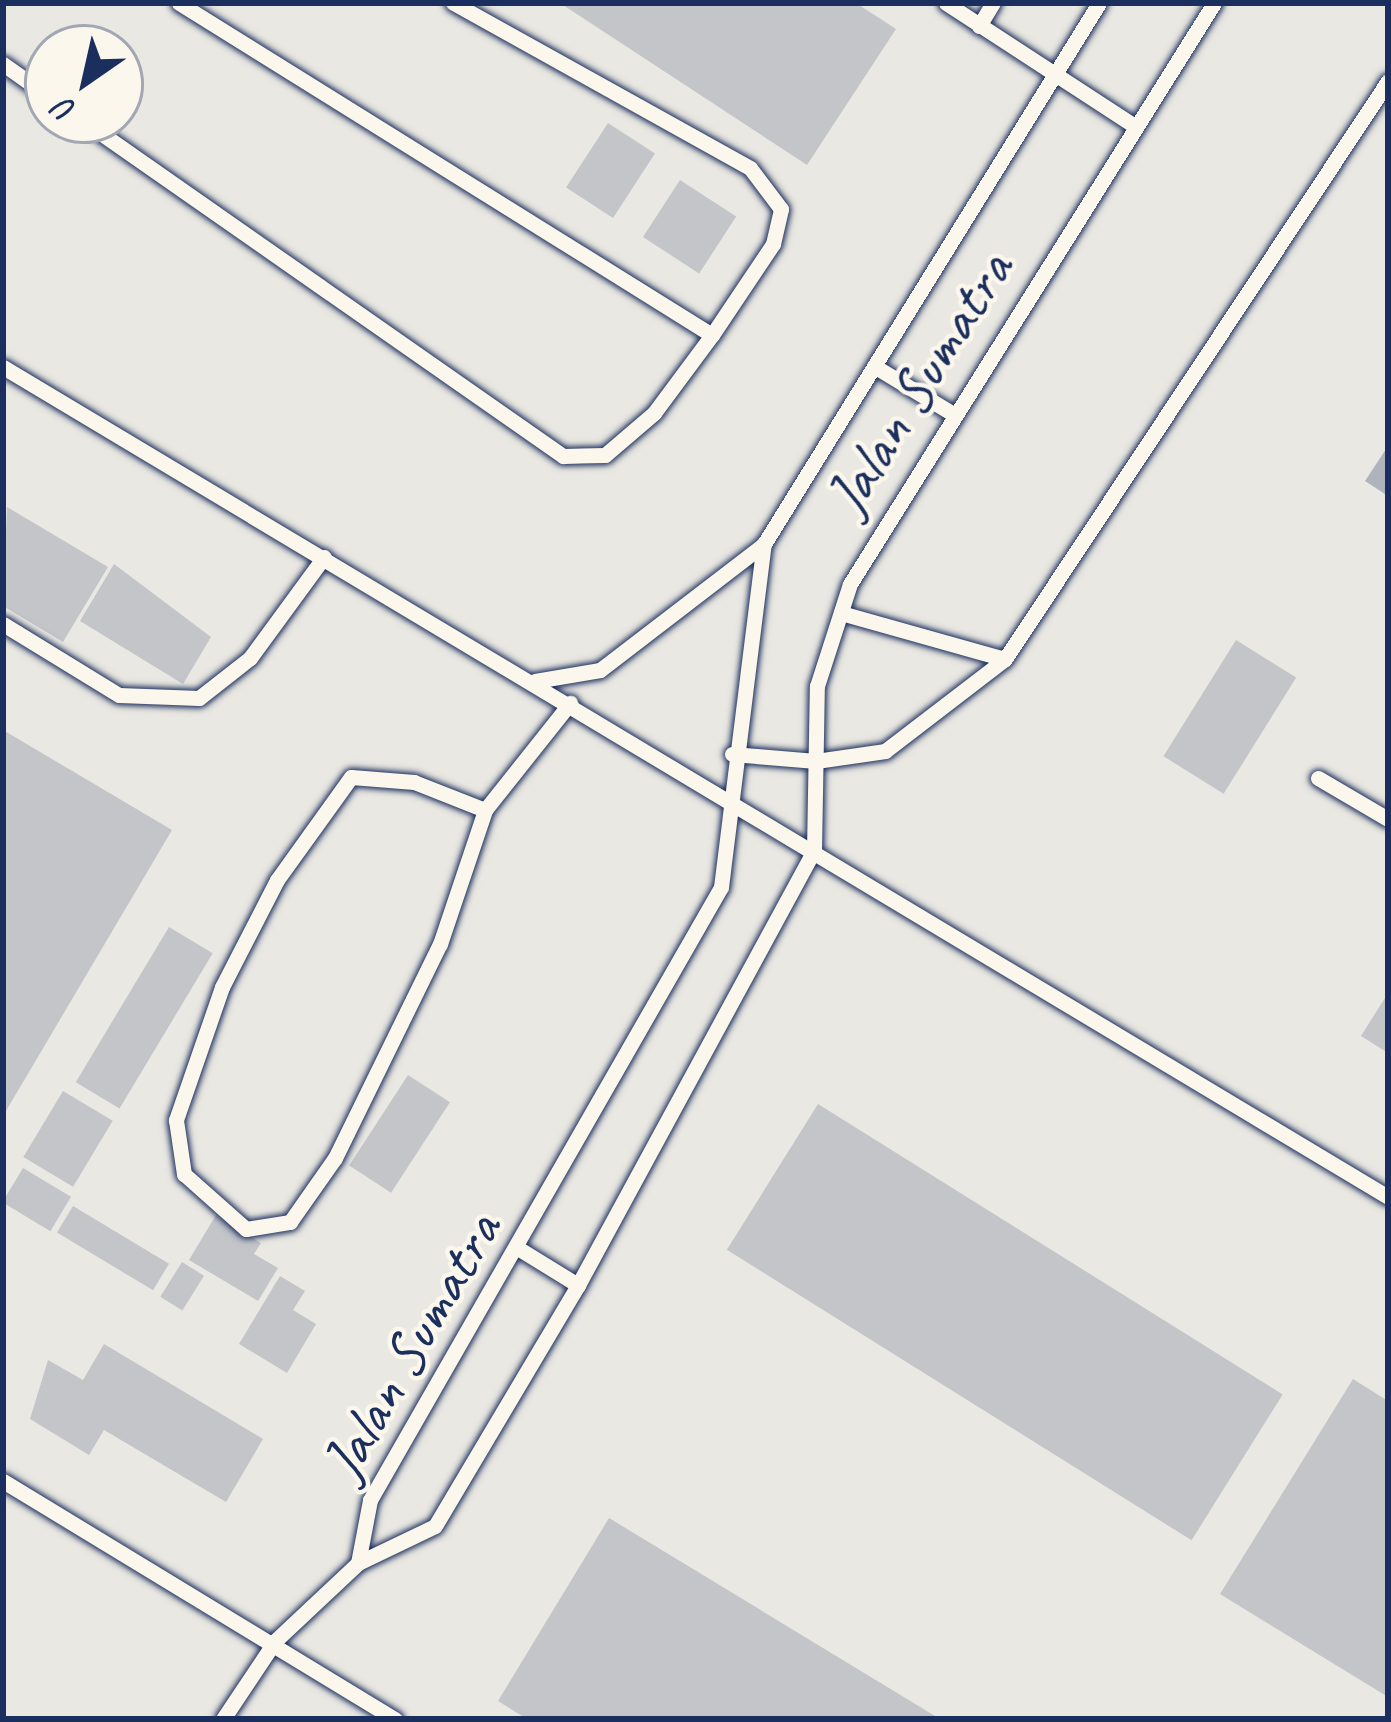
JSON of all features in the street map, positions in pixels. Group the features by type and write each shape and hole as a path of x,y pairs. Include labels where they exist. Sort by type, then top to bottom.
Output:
{"lane":[{"path":"179,3 712,335"},
{"path":"116,144 563,456 626,445 712,335 773,244 782,209 773,186 453,3"},
{"path":"946,3 1136,127"},
{"path":"979,26 993,3"},
{"name":"Jalan Sumatra","path":"535,681 600,670 764,544 1099,3"},
{"name":"Jalan Sumatra","path":"358,1564 435,1526 578,1286 814,851 817,686 841,613 955,416 1214,3"},
{"path":"732,754 816,761 885,751 1005,659 1388,80"},
{"path":"874,366 955,416"},
{"path":"3,367 726,794 1388,1197"},
{"name":"Jalan Sumatra","path":"358,1564 370,1500 521,1250 722,887 726,794 764,544"},
{"path":"3,624 119,694 199,698 250,658 324,557"},
{"path":"841,613 1005,659"},
{"path":"485,810 414,782 351,777 277,880 222,987 176,1120 184,1174 246,1229 290,1222 335,1158 440,944 485,810 570,703"},
{"path":"1318,778 1388,819"},
{"path":"521,1250 578,1286"},
{"path":"3,1481 274,1641 373,1713 394,1719"},
{"path":"223,1719 274,1641 358,1564"}],"shaded area":[{"path":"3,3 1388,3 1388,1719 3,1719"},
{"path":"1388,446 1388,496 1365,481"}],"building":[{"path":"560,3 856,3 896,29 807,165"},
{"path":"608,123 655,153 613,218 566,188"},
{"path":"680,180 736,216 699,274 643,237"},
{"path":"7,507 108,567 63,642 3,606"},
{"path":"114,564 211,637 183,684 80,621"},
{"path":"1236,640 1296,678 1224,794 1163,756"},
{"path":"3,730 172,830 3,1116"},
{"path":"169,927 213,953 119,1108 76,1082"},
{"path":"1388,993 1388,1053 1361,1036"},
{"path":"408,1075 450,1102 391,1193 349,1166"},
{"path":"63,1091 113,1121 73,1187 23,1157"},
{"path":"818,1104 1283,1394 1192,1540 727,1250"},
{"path":"23,1168 71,1197 50,1231 3,1203"},
{"path":"73,1206 169,1264 153,1290 57,1233"},
{"path":"216,1215 261,1243 254,1254 278,1268 258,1301 189,1260"},
{"path":"182,1262 204,1276 182,1311 160,1297"},
{"path":"280,1276 305,1291 293,1310 316,1324 287,1373 239,1344"},
{"path":"104,1344 263,1439 226,1502 104,1430 89,1455 30,1419 48,1360 83,1380"},
{"path":"1353,1379 1388,1401 1388,1697 1220,1594"},
{"path":"609,1518 940,1719 527,1719 498,1701"}]}
